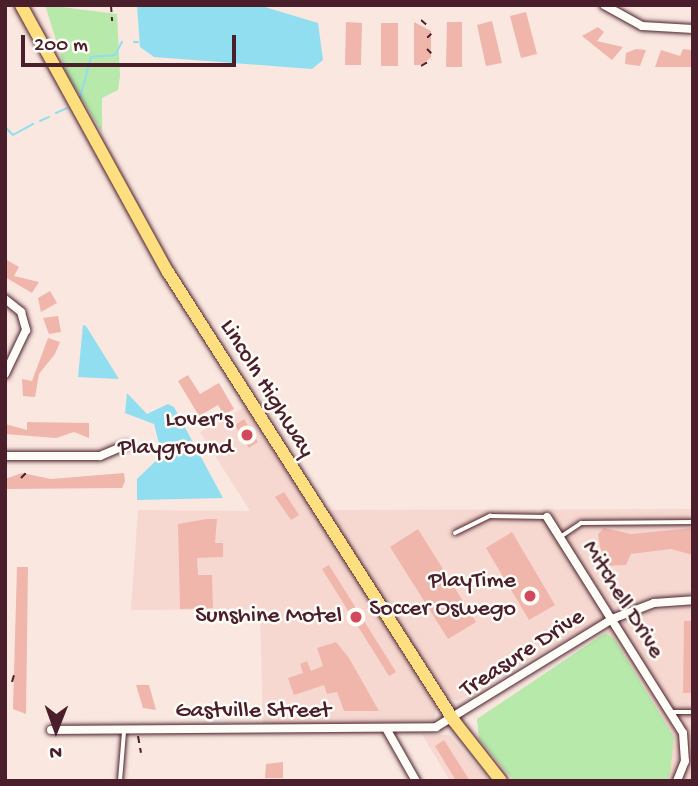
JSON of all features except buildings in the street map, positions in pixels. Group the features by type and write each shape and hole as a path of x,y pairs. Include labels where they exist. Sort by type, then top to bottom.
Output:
{"main road":[{"name":"Lincoln Highway","path":"21,5 167,272 454,721 501,781"}],"street":[{"path":"604,5 642,26 693,29"},
{"path":"5,299 21,312 26,330 5,374"},
{"path":"5,456 100,456 126,445"},
{"name":"Mitchell Drive","path":"547,517 683,736"},
{"name":"Treasure Drive","path":"454,721 612,619 654,603 693,600"},
{"name":"Gastville Street","path":"51,730 387,730 454,721"},
{"path":"387,730 416,781"},
{"path":"677,781 685,761 683,736"}],"lane":[{"path":"455,533 490,516 547,517"},
{"path":"560,538 581,523 693,522"},
{"path":"670,713 693,712"},
{"path":"120,781 124,732"},
{"path":"683,736 693,732"}],"path":[{"path":"111,5 111,21"},
{"path":"421,20 429,27"},
{"path":"427,38 431,34"},
{"path":"431,53 428,48 432,43"},
{"path":"421,66 431,60"},
{"path":"21,478 26,473"},
{"path":"12,682 14,675"},
{"path":"138,732 141,753"}],"shaded area":[{"path":"245,407 437,706 433,721 263,727 260,609 131,610 138,510 250,511 200,432"},
{"path":"693,509 693,593 623,608 457,701 447,696 324,510"},
{"path":"693,606 693,781 666,781 674,737 615,638 605,633 645,612"},
{"path":"422,734 449,735 490,781 450,781"}],"green space":[{"path":"45,5 117,14 120,76 118,90 102,98 102,132 66,72"},
{"path":"605,633 614,638 674,737 670,774 666,781 514,781 479,739 477,719"}],"water":[{"path":"137,5 258,5 318,23 323,60 312,69 154,57 140,47"},
{"path":"83,325 86,326 119,379 78,377"},
{"path":"127,393 147,414 168,404 174,407 223,498 137,500 137,479 162,455 154,424 125,413"}],"waterway":[{"path":"80,98 91,57 115,55 122,42"},
{"path":"56,113 67,108"},
{"path":"40,121 49,117"},
{"path":"5,127 13,135 33,124"}],"place":[{"name":"Lover's Playground","path":"247,435"},
{"name":"PlayTime Soccer Oswego","path":"530,596"},
{"name":"Sunshine Motel","path":"356,617"}]}
